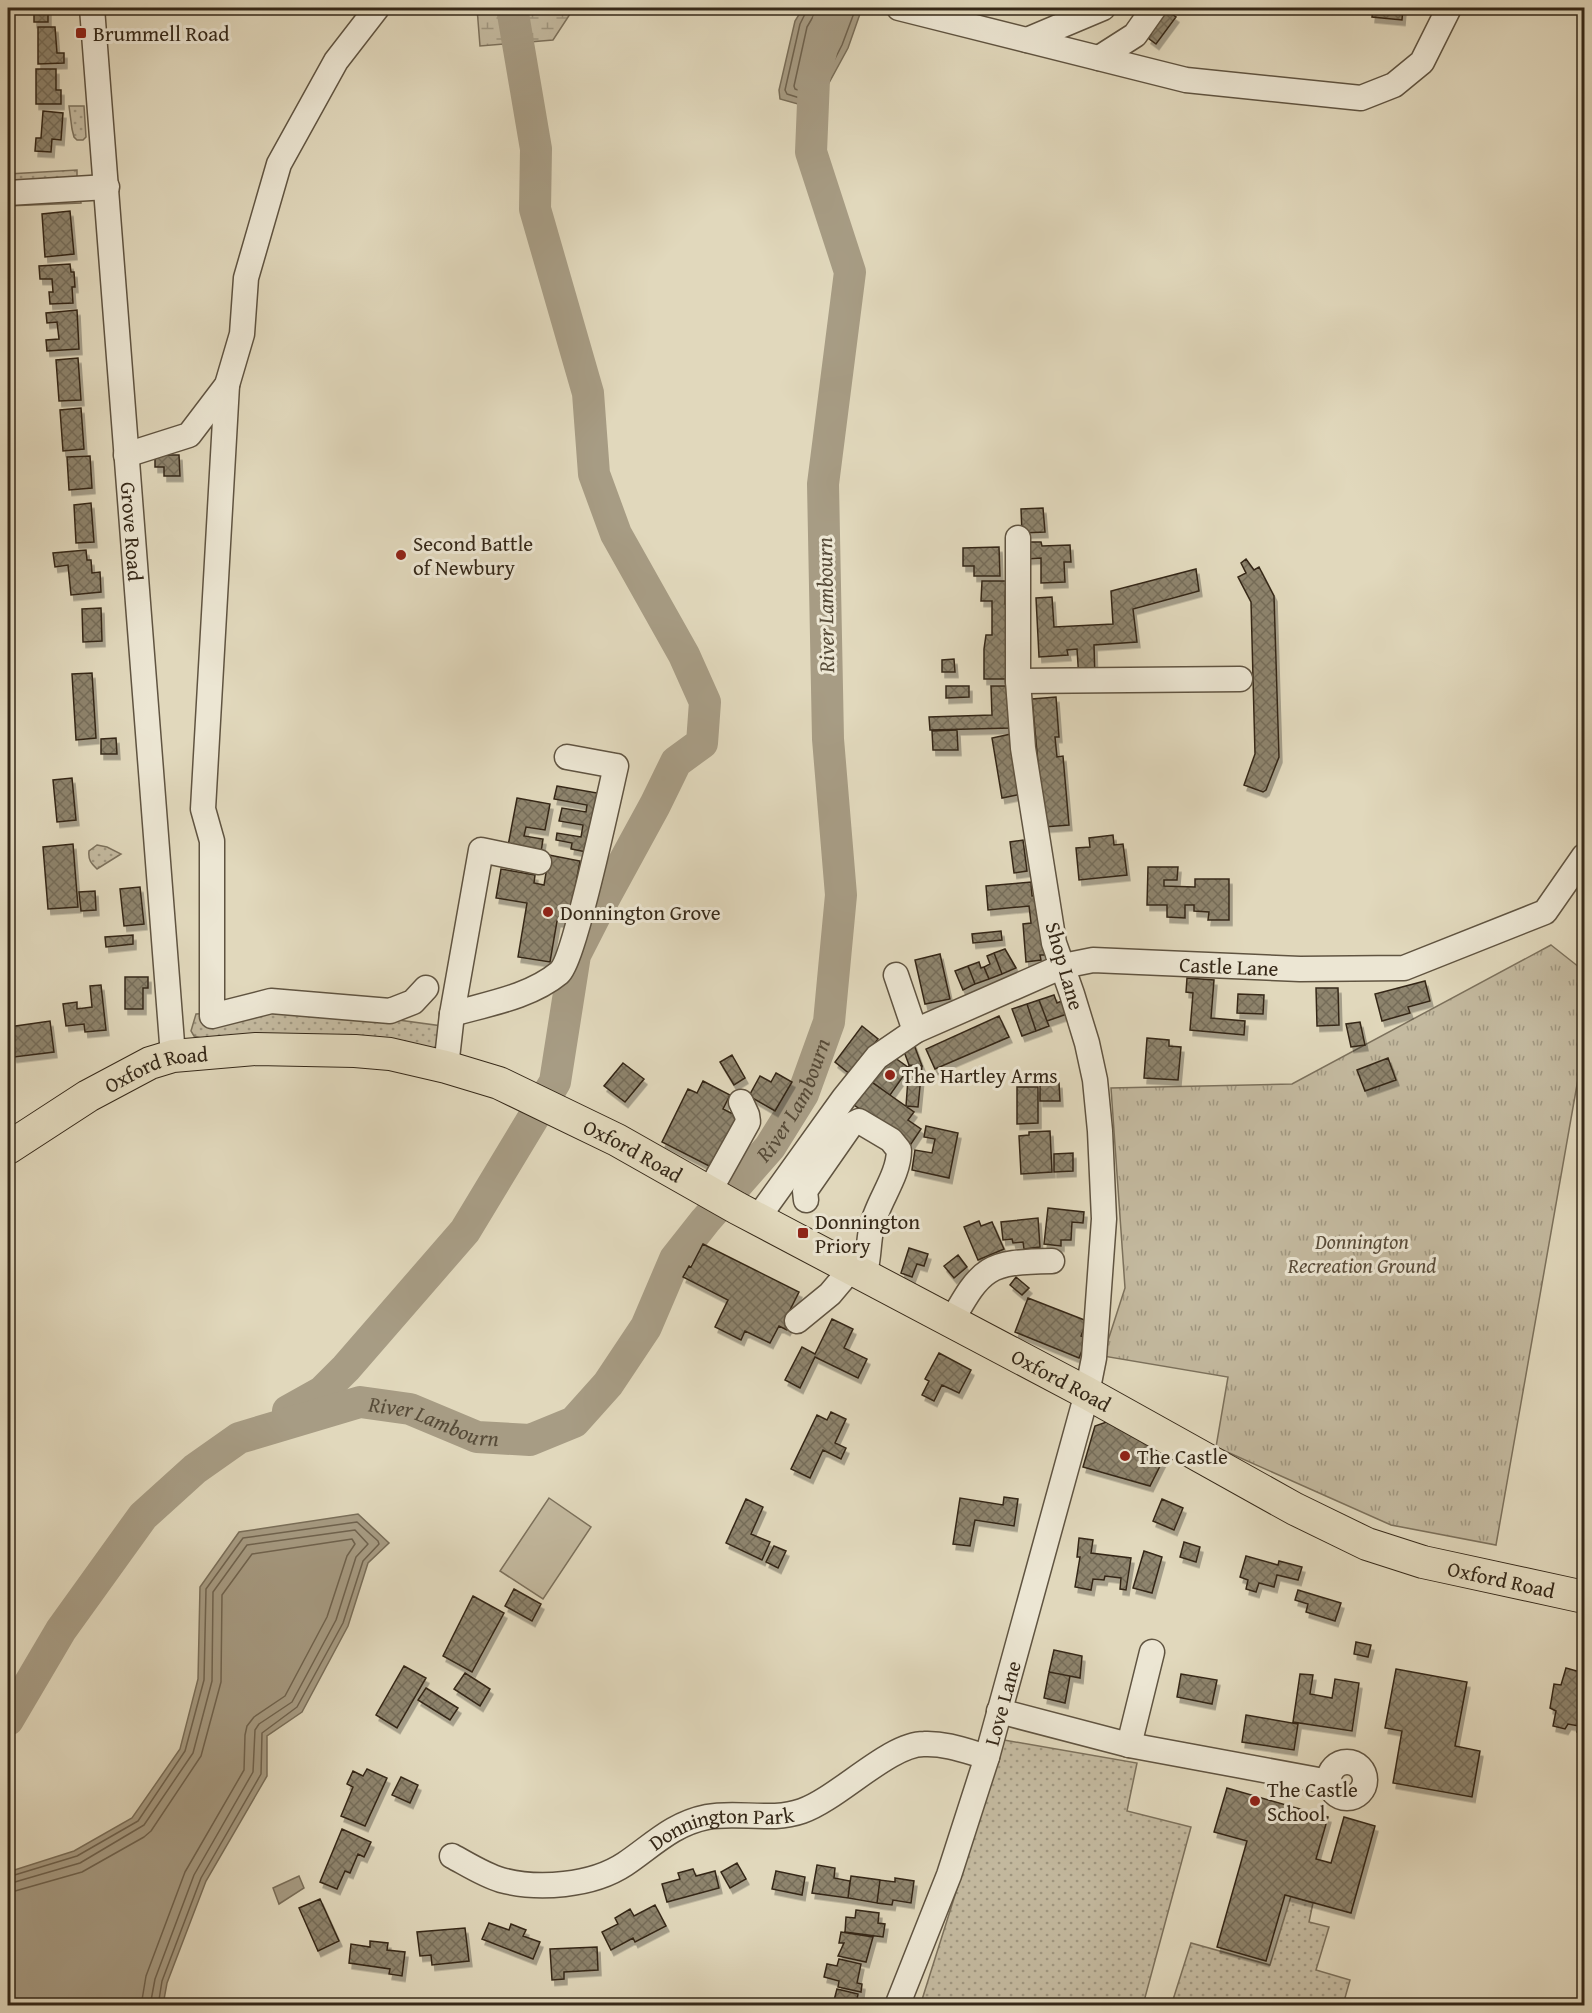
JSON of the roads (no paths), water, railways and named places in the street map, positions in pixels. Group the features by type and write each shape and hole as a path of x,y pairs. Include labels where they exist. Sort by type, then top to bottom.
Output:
{"main road":[{"name":"Oxford Road","path":"8,1148 88,1096 150,1063 173,1056 256,1050 355,1051 401,1056 446,1066 499,1083 617,1140 858,1273 1087,1393 1285,1503 1367,1544 1423,1562 1584,1597"}],"street":[{"name":"Grove Road","path":"92,8 173,1056"},
{"path":"377,8 336,61 279,164 246,278 242,334 227,385 203,809 212,841 212,1016 272,1001 390,1011 413,1002 426,988"},
{"path":"899,8 1186,80 1361,98 1394,85 1422,62 1449,8"},
{"path":"1027,40 1103,8"},
{"path":"1099,58 1135,35 1154,8"},
{"path":"8,193 107,187"},
{"path":"126,455 189,435 227,385"},
{"name":"Shop Lane","path":"1018,538 1018,681 1023,748 1054,943 1084,1033 1095,1080 1100,1131 1104,1219 1094,1358 1087,1393"},
{"path":"1018,681 1240,679"},
{"path":"452,1014 523,994 561,972 573,944 616,766 567,757"},
{"path":"446,1066 452,1014 481,850 539,862"},
{"name":"Castle Lane","path":"730,1204 844,1098 877,1057 915,1031 1063,966 1093,960 1300,969 1404,968 1545,912 1584,856"},
{"path":"896,975 915,1031"},
{"path":"730,1204 748,1122 741,1102"},
{"path":"797,1321 858,1273 869,1261 871,1229 887,1185 899,1162 899,1150 891,1140 859,1121 850,1125 805,1191 806,1200"},
{"path":"951,1322 971,1286 987,1271 1018,1261 1052,1261"},
{"name":"Love Lane","path":"897,2006 949,1875 987,1757 1087,1393"},
{"path":"1129,1745 1152,1652"},
{"path":"999,1712 1129,1745 1329,1782"},
{"name":"Donnington Park","path":"452,1856 499,1879 530,1885 575,1882 604,1874 623,1865 659,1838 692,1821 708,1817 769,1817 800,1812 829,1799 861,1774 898,1752 922,1743 944,1745 987,1757"}],"water":[{"path":"803,8 857,8 861,11 848,48 824,92 805,106 780,99 779,90 795,21"},
{"path":"358,1514 389,1543 368,1563 348,1626 302,1712 267,1736 267,1776 206,1881 167,1983 163,2005 8,2005 8,1872 74,1851 132,1818 180,1749 198,1679 200,1587 239,1532"},
{"path":"299,1876 304,1888 279,1904 273,1888"}],"waterway":[{"path":"288,1411 322,1392 346,1368 465,1231 555,1082 575,955 676,762 702,743 705,702 684,655 616,534 594,474 588,393 535,209 536,149 512,8"},
{"name":"River Lambourn","path":"8,1720 61,1630 143,1516 195,1469 239,1438 360,1402 410,1409 477,1437 530,1440 574,1422 608,1384 646,1327 675,1259 770,1147 803,1094 829,1022 841,895 828,739 823,484 850,272 811,152 814,79 832,8"}],"place":[{"name":"Brummell Road","path":"81,33"},
{"name":"Second Battle of Newbury","path":"401,555"},
{"name":"Donnington Grove","path":"548,912"},
{"name":"The Hartley Arms","path":"890,1075"},
{"name":"Donnington Priory","path":"803,1233"},
{"name":"The Castle","path":"1125,1456"},
{"name":"The Castle School","path":"1255,1801"}],"park label":[{"name":"Donnington Recreation Ground","path":"1362,1253"}]}
